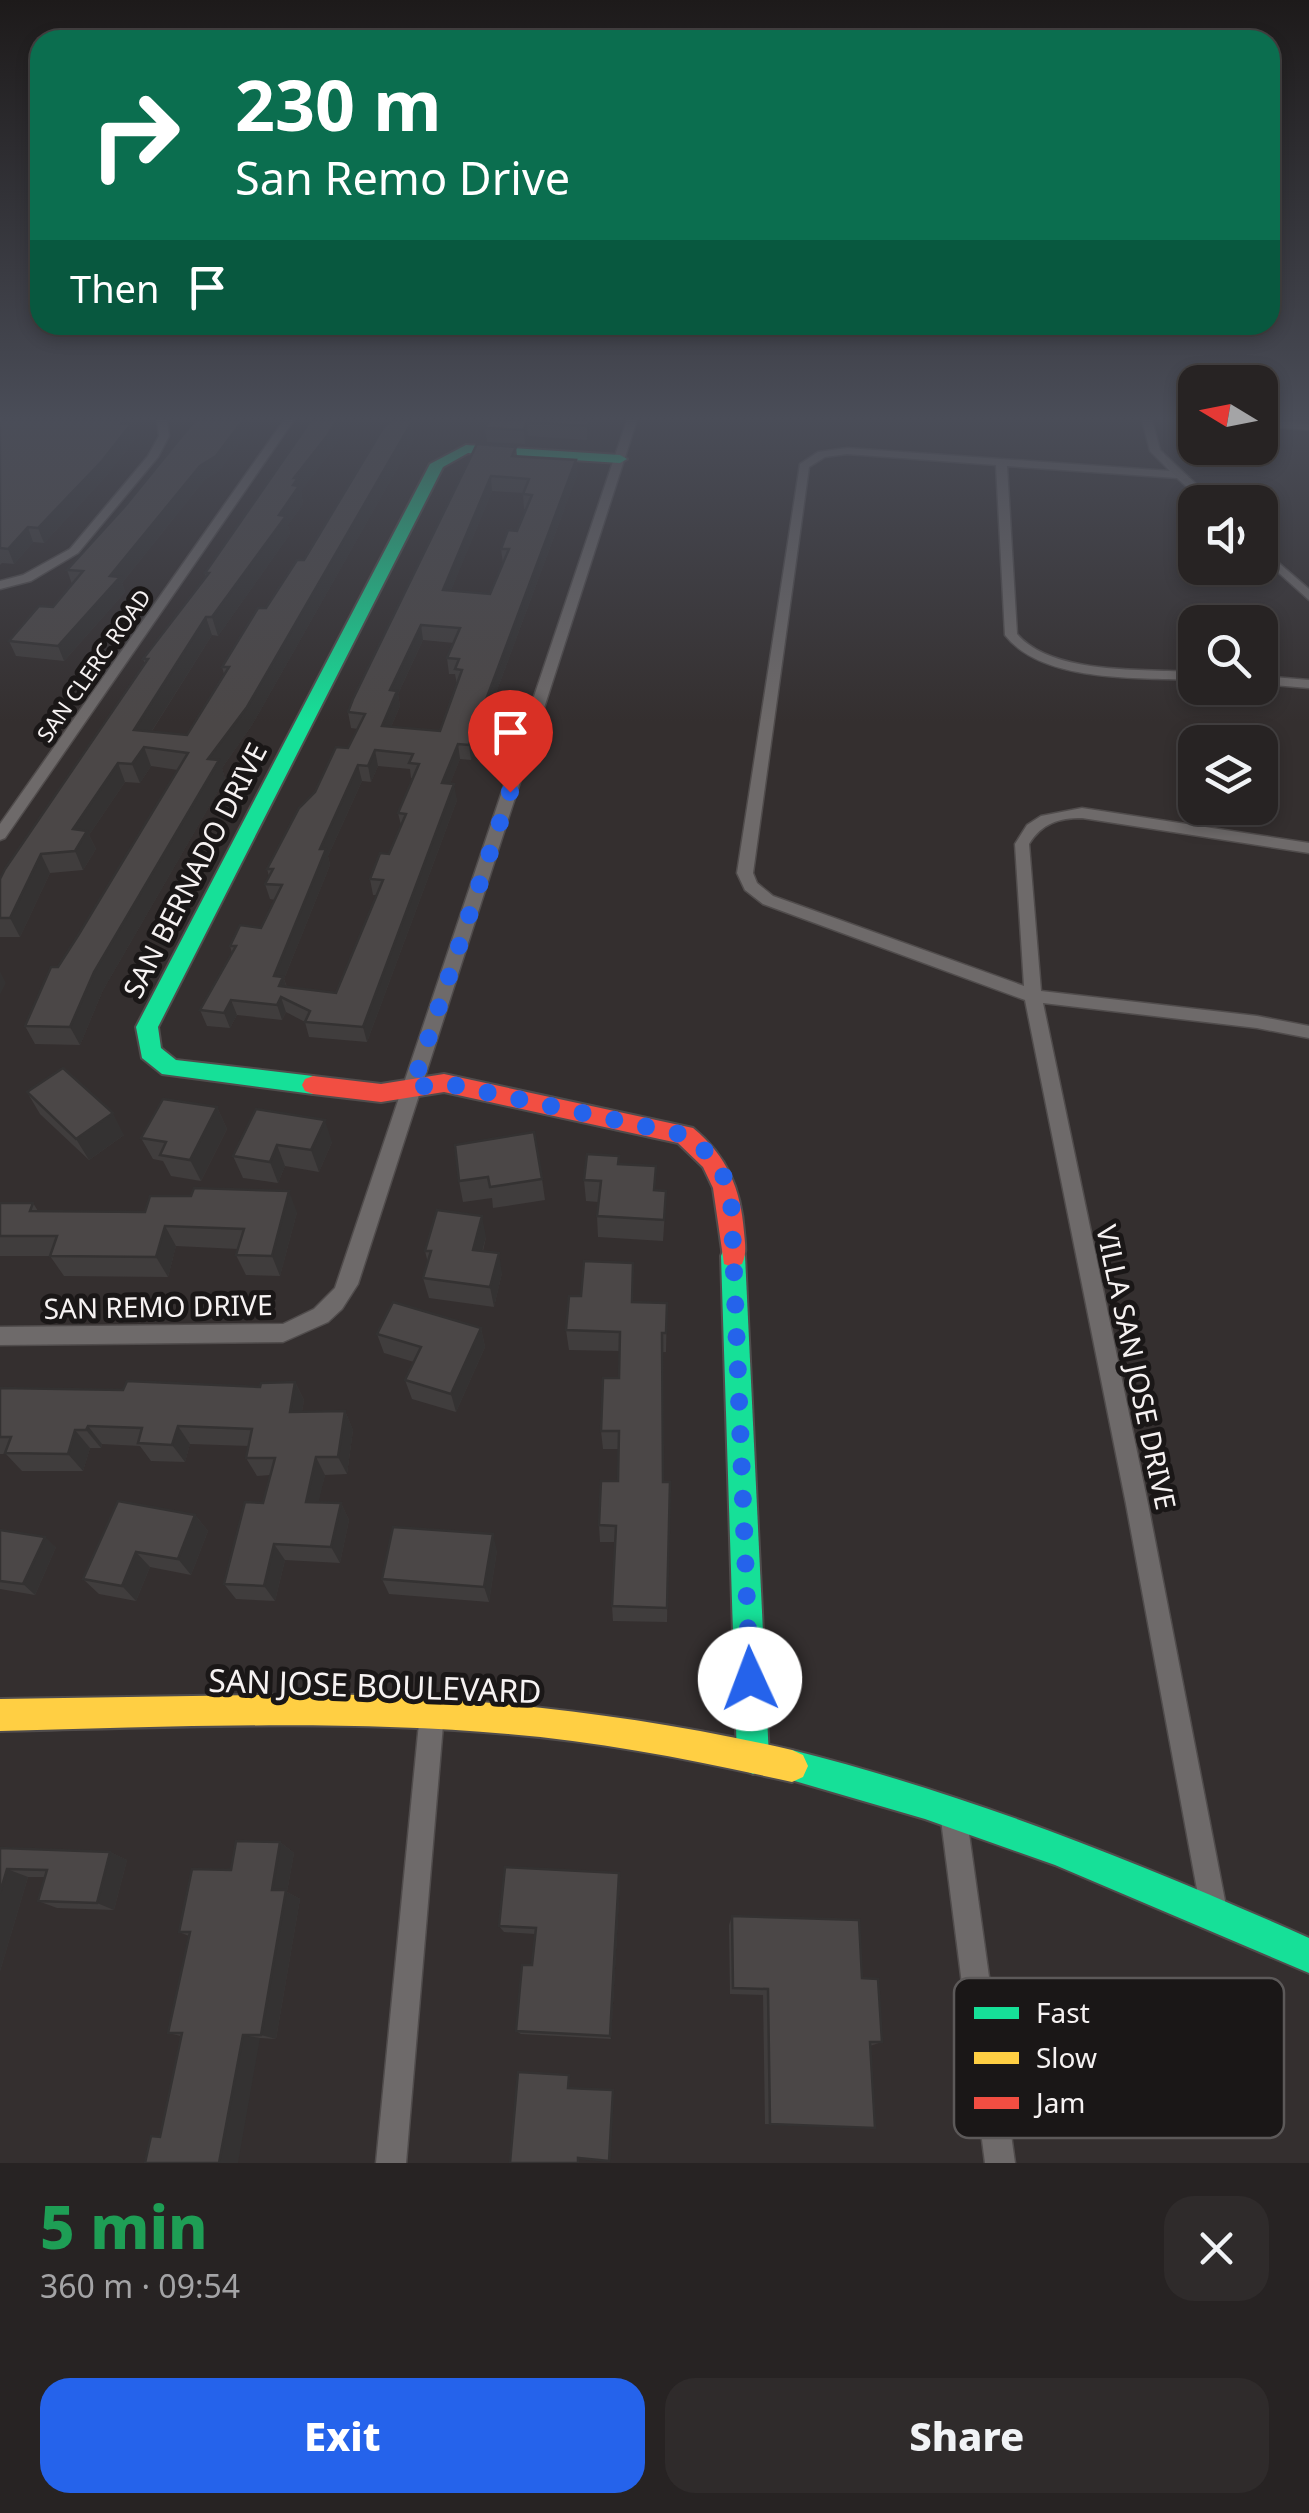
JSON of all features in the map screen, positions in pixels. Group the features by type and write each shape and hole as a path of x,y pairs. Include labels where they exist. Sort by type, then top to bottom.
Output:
{"street":[{"path":"0,586 27,578 74,551 99,521"},
{"name":"SAN CLERC ROAD","path":"0,835 219,521"},
{"name":"SAN BERNADO DRIVE","path":"408,521 147,1027 145,1044 153,1059 170,1068 382,1093 444,1083 685,1135 706,1149 723,1170 731,1196 754,1758"},
{"name":"SAN REMO DRIVE","path":"0,1336 283,1333 312,1323 336,1306 348,1284 599,521"},
{"path":"795,521 744,873 750,886 768,900 1033,996 1309,1032"},
{"path":"1004,521 1010,635 1020,650 1046,662 1178,674"},
{"path":"1278,567 1309,596"},
{"path":"1278,681 1309,684"},
{"name":"VILLA SAN JOSE DRIVE","path":"1214,1912 1137,1504 1033,996 1022,844 1027,832 1047,818 1082,813 1309,848"},
{"name":"SAN JOSE BOULEVARD","path":"0,1714 327,1710 432,1714 630,1732 754,1758 953,1811 1068,1850 1309,1956"},
{"path":"391,2163 432,1714"},
{"path":"953,1811 975,1978"},
{"path":"997,2138 1000,2163"}],"building":[{"path":"0,521 45,521 38,528 28,527 8,549 0,548"},
{"path":"112,521 155,521 110,576 120,577 58,646 9,641 39,606 53,607 83,571 67,570"},
{"path":"241,521 282,521 212,617 206,617 134,730 187,735 229,667 222,667 258,608 266,608 297,560 304,560 327,521 355,521 247,707 208,759 219,760 94,972 70,1027 25,1026 51,967 58,967 188,753 144,747 132,764 118,763 73,829 87,831 75,851 41,854 10,918 0,918 0,879 148,659 143,659 209,573 205,573"},
{"path":"440,521 472,521 443,590 490,594 509,549 501,549 508,530 517,531 521,521 553,521 469,745 458,744 442,783 454,784 363,1027 305,1022 310,1011 281,997 277,1005 231,1000 224,1013 200,1010 236,946 230,946 240,925 261,928 282,885 265,884 273,869 267,869 299,808 315,792 336,747 348,748 365,714 348,712","holes":["421,625 460,628 447,658 459,659 455,669 462,670 440,731 382,726 397,691 390,690","375,750 413,754 409,763 419,764 398,813 406,814 389,854 380,853 370,879 383,880 336,993 279,986 283,977 274,976 326,849 320,849 358,765 368,766"]},
{"path":"63,1068 113,1113 76,1139 27,1092"},
{"path":"163,1099 217,1107 190,1160 160,1155 166,1142 141,1138"},
{"path":"256,1109 325,1120 311,1150 277,1145 270,1162 233,1156"},
{"path":"534,1132 542,1179 490,1187 488,1177 459,1181 455,1145"},
{"path":"587,1154 619,1156 618,1164 656,1166 654,1190 666,1191 664,1220 597,1216 601,1181 584,1180"},
{"path":"194,1188 289,1191 272,1256 236,1255 244,1229 165,1226 156,1257 50,1256 57,1236 0,1236 0,1203 33,1203 30,1211 145,1212 150,1196 191,1196"},
{"path":"437,1210 482,1216 473,1250 499,1253 490,1287 423,1278 431,1251 425,1251"},
{"path":"584,1261 633,1263 632,1302 667,1303 666,1333 662,1333 663,1482 670,1482 667,1608 612,1606 616,1526 599,1525 601,1481 618,1481 619,1431 601,1431 603,1378 619,1378 620,1332 566,1330 569,1296 581,1296"},
{"path":"393,1302 481,1328 451,1394 405,1380 421,1347 377,1334"},
{"path":"127,1381 260,1387 261,1383 295,1382 290,1412 345,1411 338,1457 316,1457 306,1502 341,1503 331,1547 274,1544 264,1586 224,1584 245,1502 263,1503 275,1458 246,1458 252,1429 178,1426 172,1445 138,1443 142,1428 88,1426 86,1430 75,1430 68,1454 5,1453 11,1437 0,1437 0,1388 123,1390"},
{"path":"118,1501 195,1515 178,1559 136,1552 122,1586 83,1579"},
{"path":"393,1527 493,1534 484,1587 382,1579"},
{"path":"0,1530 45,1537 23,1584 0,1581"},
{"path":"236,1841 280,1842 272,1890 286,1890 261,2035 243,2035 219,2163 145,2163 151,2136 160,2137 182,2033 168,2033 190,1932 179,1932 192,1869 231,1870"},
{"path":"0,1848 110,1852 97,1903 38,1901 47,1870 7,1869 0,1893"},
{"path":"505,1867 619,1873 610,2036 516,2031 522,1965 532,1965 536,1928 499,1926"},
{"path":"732,1916 859,1920 862,1978 878,1979 882,2042 870,2042 875,2128 770,2124 768,1989 733,1988"},
{"path":"518,2072 569,2075 568,2088 613,2090 609,2161 578,2158 578,2163 510,2163"}],"traffic: fast":[{"path":"313,1085 170,1068 150,1052 147,1027 408,521"},
{"path":"733,1256 753,1758"},
{"path":"792,1766 925,1803 1055,1848 1309,1956"}],"traffic: slow":[{"path":"0,1715 254,1710 445,1713 615,1731 792,1766"}],"traffic: jam":[{"path":"313,1085 381,1093 444,1083 685,1135 711,1160 725,1188 733,1256"}],"route":[{"path":"510,792 412,1088 444,1083 685,1135 706,1149 723,1170 731,1196 750,1679"}]}
